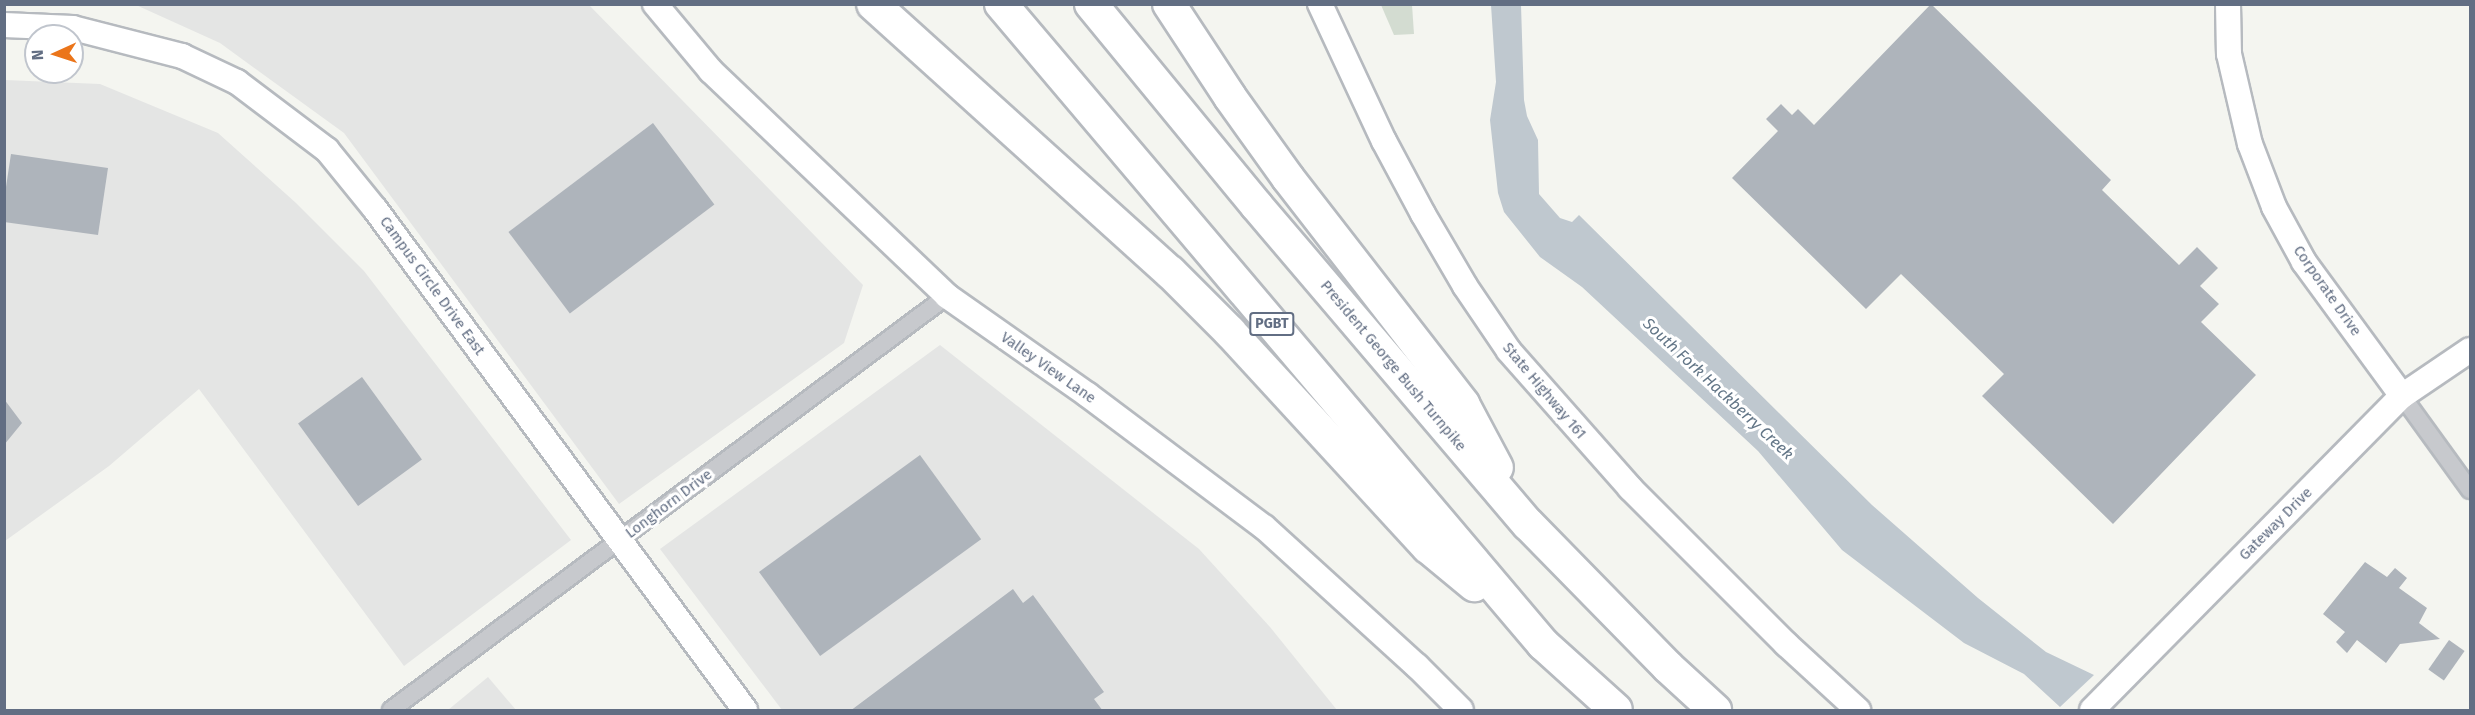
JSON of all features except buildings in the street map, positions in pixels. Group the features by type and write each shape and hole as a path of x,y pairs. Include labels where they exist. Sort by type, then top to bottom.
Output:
{"highway":[{"path":"873,4 1170,272 1230,332 1428,547 1543,644"},
{"name":"PGBT","path":"1001,4 1543,644 1616,711"},
{"name":"President George Bush Turnpike","path":"1091,4 1265,215 1528,524 1668,667 1715,711"},
{"path":"1168,4 1230,98 1288,178 1463,404 1528,524"}],"street":[{"name":"Valley View Lane","path":"655,4 711,70 946,296 1088,395 1264,527 1417,666 1461,711"},
{"name":"State Highway 161","path":"1320,4 1384,141 1423,214 1465,286 1509,351 1630,488 1786,644 1858,711"},
{"name":"Corporate Drive","path":"2228,4 2229,54 2247,134 2274,207 2304,262 2402,396"},
{"name":"Campus Circle Drive East","path":"4,25 74,28 182,56 237,82 327,150 375,209 745,711"},
{"name":"Longhorn Drive","path":"391,711 946,296"},
{"name":"Gateway Drive","path":"2092,711 2402,396 2470,350"},
{"path":"2402,396 2470,490"}],"shaded area":[{"path":"136,5 589,5 863,285 844,343 619,504 344,133 220,43"},
{"path":"1381,5 1412,5 1414,34 1394,35"},
{"path":"5,80 24,81 24,84 100,84 218,133 296,203 364,271 571,540 404,666 199,389 109,466 5,541"},
{"path":"940,345 1199,549 1270,627 1337,710 782,710 660,549"},
{"path":"488,677 516,710 448,710"}],"water":[{"name":"South Fork Hackberry Creek","path":"1491,5 1521,5 1524,100 1527,116 1538,140 1539,194 1560,218 1572,222 1579,215 1872,505 1978,598 2046,652 2094,675 2060,707 2024,674 1964,643 1842,550 1758,451 1582,287 1540,257 1504,212 1498,193 1490,120 1496,82"}]}
